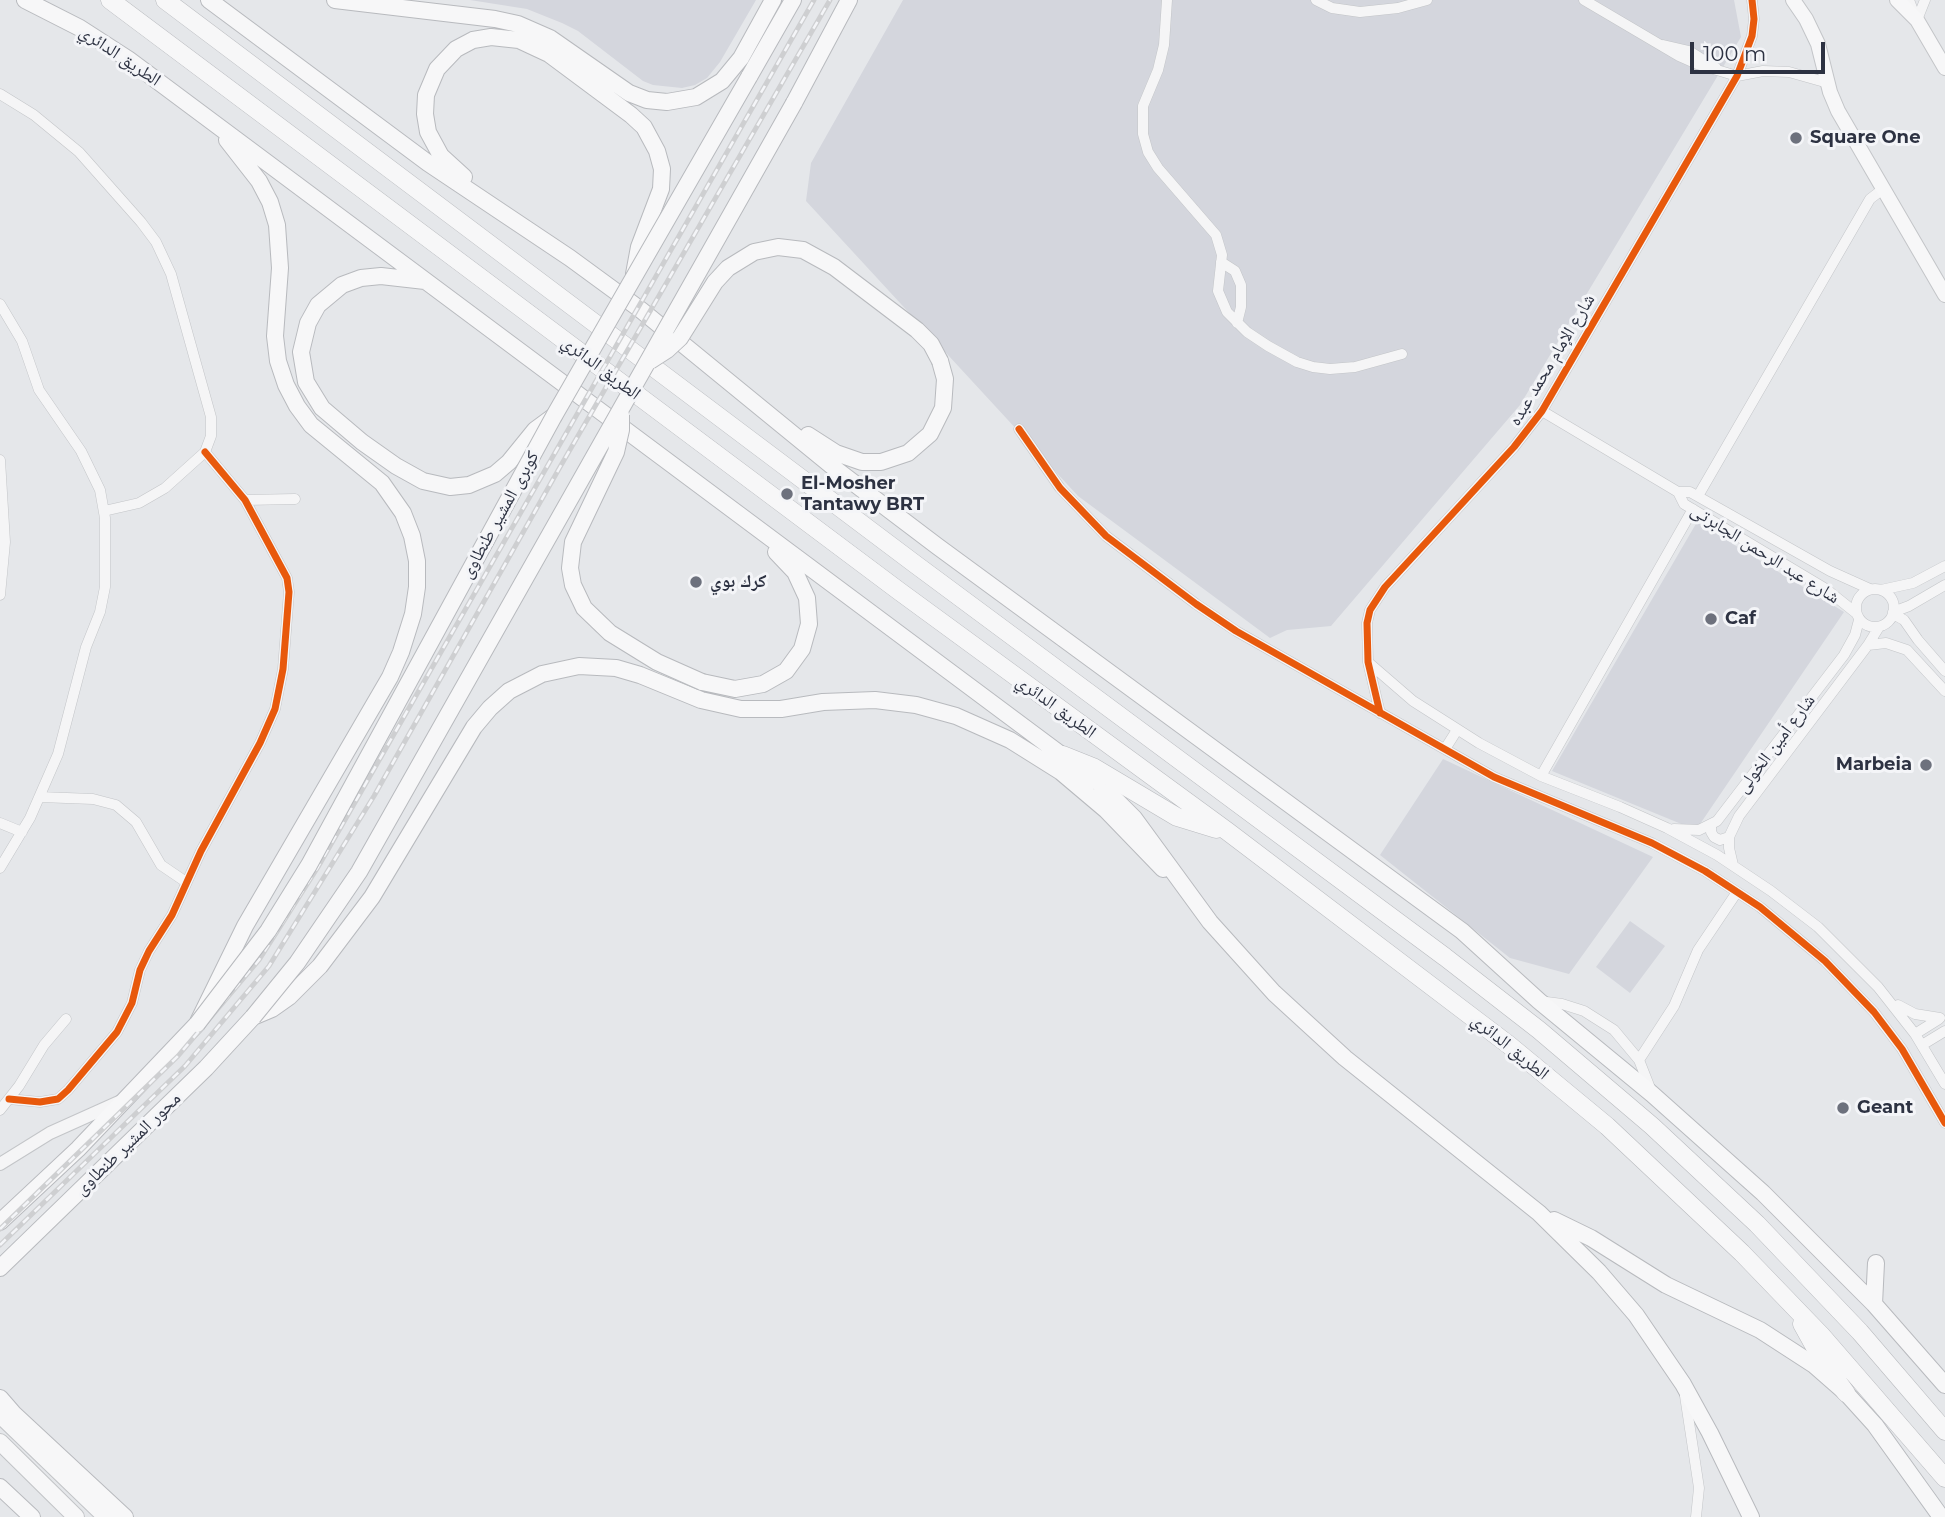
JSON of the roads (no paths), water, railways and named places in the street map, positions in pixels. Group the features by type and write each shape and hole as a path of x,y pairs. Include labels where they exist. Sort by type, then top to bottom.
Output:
{"highway":[{"name":"الطريق الدائري","path":"110,0 899,592 1227,831 1459,1006 1558,1085 1678,1191 1795,1308 1945,1478"},
{"name":"الطريق الدائري","path":"165,0 1539,1030 1652,1126 1757,1224 1852,1323 1945,1431"},
{"path":"1063,755 1093,767 1177,817 1227,831"},
{"path":"1795,1308 1817,1352 1846,1393"}],"main road":[{"name":"الطريق الدائري","path":"24,0 104,43 212,121 1099,783 1123,805 1144,830 1184,888 1237,954 1297,1016 1345,1058 1539,1213 1580,1251 1618,1293 1683,1384 1751,1517"},
{"path":"209,0 389,135 570,258 641,310 838,471 1036,621 1434,909 1507,970 1539,1001 1652,1094 1763,1193 1874,1304 1945,1385"},
{"path":"335,0 518,24 560,45 629,93 647,100 667,102 696,97 722,82 741,58 773,0"},
{"name":"كوبرى المشير طنطاوى","path":"197,1024 261,941 309,865 634,274 793,0"},
{"path":"253,1017 318,934 359,872 621,412 849,0"},
{"path":"1793,0 1818,44 1838,111 1945,295"},
{"path":"1897,0 1917,20 1945,68"},
{"path":"492,206 441,156 431,141 425,114 428,86 442,61 456,49 482,38 510,37 549,54 631,114 653,142 660,160 662,179 659,198 639,247 634,274"},
{"path":"197,1024 245,926 396,665 410,627 418,573 412,536 397,503 373,475 311,425 286,384 278,361 275,336 280,268 279,237 274,213 259,181 212,121"},
{"path":"648,362 680,338 715,282 728,268 754,252 778,247 803,250 834,267 917,330 931,344 940,361 946,389 940,417 924,441 900,457 871,462 852,460 797,428 773,418"},
{"path":"426,281 371,276 342,285 325,298 308,323 302,342 306,382 316,400 345,429 396,466 423,481 441,486 469,485 495,474 509,462 535,430 555,416"},
{"path":"621,412 621,430 616,453 573,542 570,568 573,585 584,608 610,633 657,662 702,682 724,688 746,689 771,681 786,671 797,657 809,624 807,598 795,572 726,505"},
{"path":"253,1017 272,1009 289,997 320,966 347,932 372,897 474,727 490,708 509,691 531,679 579,666 604,666 629,671 701,700 741,709 781,709 824,702 867,700 916,705 956,716 1010,740 1060,772 1106,810 1151,858 1184,888"},
{"name":"محور المشير طنطاوى","path":"0,1268 205,1068 253,1017"},
{"name":"محور المشير طنطاوى","path":"0,1222 69,1158 197,1024"},
{"path":"1539,1213 1591,1238 1665,1286 1779,1340 1814,1365 1846,1393 1875,1425 1941,1517"},
{"path":"1874,1304 1876,1263"},
{"path":"0,1398 125,1517"},
{"path":"0,1415 106,1517"},
{"path":"0,1442 76,1517"},
{"path":"0,1487 32,1517"}],"street":[{"path":"1167,0 1164,45 1158,70 1143,106 1143,134 1148,152 1158,168 1213,229 1221,248 1218,284 1220,298 1227,312 1268,346 1297,362 1313,367 1355,367 1402,354"},
{"path":"1315,0 1332,8 1360,12 1398,8 1427,0"},
{"path":"1584,0 1663,45 1737,76 1763,71 1789,72 1828,83"},
{"name":"شارع الإمام محمد عبده","path":"1380,713 1368,662 1367,623 1377,598 1522,439 1542,411 1737,76 1752,36 1752,0"},
{"path":"1909,0 1917,20"},
{"path":"1917,20 1925,0"},
{"path":"0,94 34,115 79,152 156,242 171,274 211,417 212,436 205,452 156,494 130,506 104,511"},
{"path":"1698,496 1870,199 1883,189"},
{"path":"1221,262 1235,271 1241,285 1241,307 1237,323"},
{"path":"0,304 19,335 44,399 74,438 90,467 100,490 104,511 103,600 86,647 58,754 40,797 0,868"},
{"name":"شارع عبد الرحمن الجابرتى","path":"1542,411 1678,492 1682,501 1693,509 1826,589 1858,616"},
{"path":"1019,429 1060,488 1090,521 1122,550 1236,631 1512,785 1653,843 1737,892 1779,922 1825,961 1884,1024 1945,1123"},
{"path":"9,1099 40,1102 58,1099 111,1040 132,1003 140,970 149,950 172,915 186,882 266,732 275,709 281,682 289,598 287,578 245,500 205,452"},
{"path":"0,460 5,549 0,595"},
{"name":"شارع عبد الرحمن الجابرتى","path":"1678,492 1687,491 1698,496 1830,571 1876,589"},
{"path":"245,500 295,499"},
{"path":"1541,776 1693,509"},
{"path":"1876,589 1892,599 1893,613 1889,621 1879,627 1868,626 1858,616 1857,600 1863,593 1876,589 1913,583 1945,566"},
{"path":"1893,613 1945,586"},
{"path":"1893,613 1904,620 1945,671"},
{"name":"شارع أمين الخولى","path":"1711,825 1720,818 1844,655 1855,635 1858,616"},
{"name":"شارع أمين الخولى","path":"1729,837 1739,816 1879,627"},
{"path":"1868,645 1891,644 1907,650 1945,691"},
{"path":"1368,662 1399,691 1457,730 1541,776 1667,828 1733,865 1791,905 1839,946 1890,1000 1915,1034 1945,1084"},
{"path":"1445,749 1457,730"},
{"path":"40,797 93,799 117,805 136,822 161,865 186,882"},
{"path":"0,823 22,832"},
{"path":"1667,828 1694,831 1711,825 1714,837 1723,840 1729,837 1733,865"},
{"path":"1639,1060 1679,998 1698,950 1737,892"},
{"path":"1779,922 1791,905"},
{"path":"1890,1000 1915,1014 1942,1016"},
{"path":"1539,1001 1573,1007 1595,1016 1619,1034 1639,1060 1652,1094"},
{"path":"1915,1034 1942,1016"},
{"path":"0,1110 44,1045 66,1019"},
{"path":"1922,1045 1945,1031"},
{"path":"0,1164 50,1133 128,1098"},
{"path":"1683,1384 1699,1488 1696,1517"}],"railway":[{"path":"0,1229 178,1056 259,960 318,867 814,0"},
{"path":"0,1245 185,1066 269,966 374,796 560,467 830,0"}],"place":[{"name":"Square One","path":"1796,138"},
{"name":"El-Mosher Tantawy BRT","path":"787,494"},
{"name":"كرك بوي","path":"696,582"},
{"name":"Caf","path":"1711,619"},
{"name":"Marbeia","path":"1926,765"},
{"name":"Geant","path":"1843,1108"}]}
